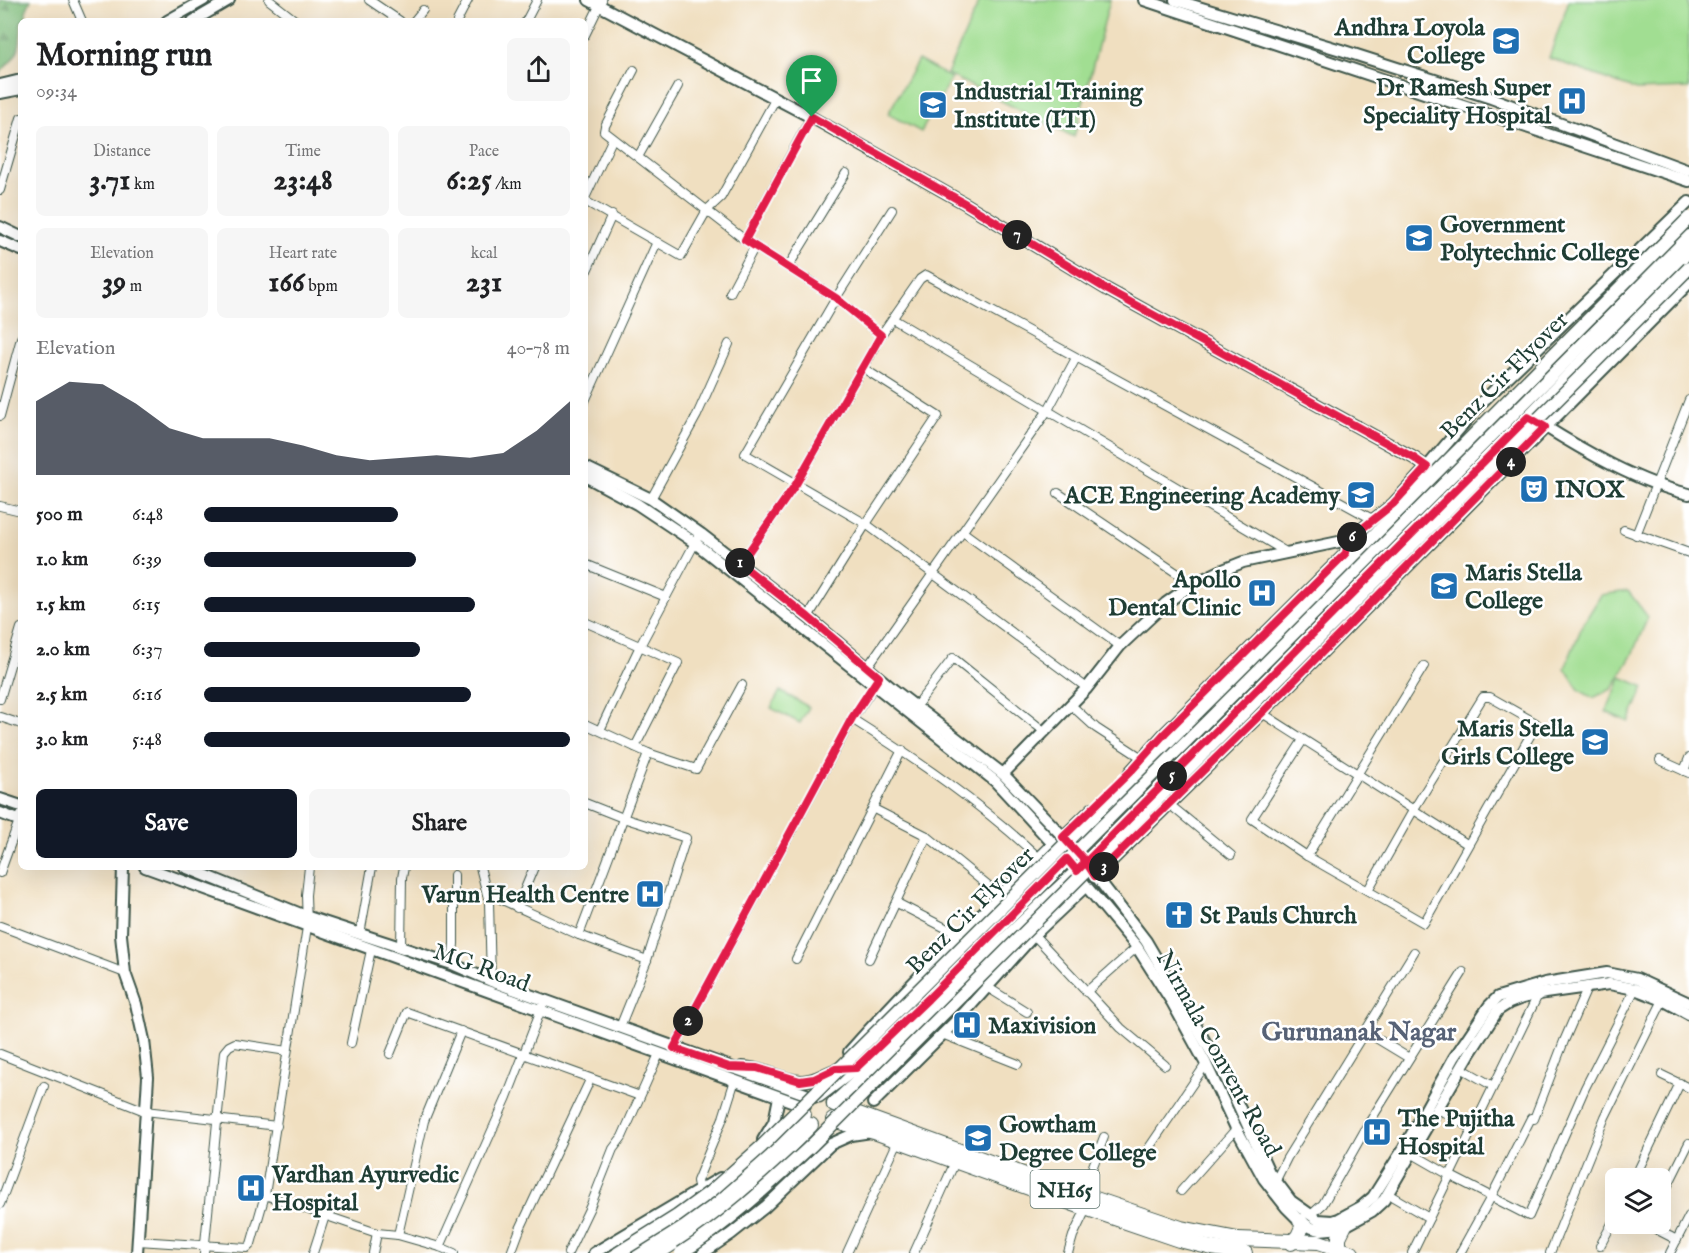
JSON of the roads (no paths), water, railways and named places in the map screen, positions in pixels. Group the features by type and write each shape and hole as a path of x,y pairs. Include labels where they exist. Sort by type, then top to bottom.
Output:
{"highway":[{"name":"NH65","path":"1245,1253 1201,1245 1142,1221 1031,1177 876,1127 833,1120 823,1127 811,1108 830,1100 834,1104 876,1127 898,1141 1086,1209 1142,1221 1211,1235 1257,1241 1319,1242 1346,1250"},
{"path":"833,1120 834,1104"},
{"path":"661,1252 717,1214 769,1168 811,1108"},
{"path":"640,1253 706,1211 811,1108"},
{"path":"1291,1242 1301,1230 1306,1218"},
{"path":"1345,1225 1339,1237 1346,1250"}],"main road":[{"name":"Benz Cir Flyover","path":"618,1253 710,1192 761,1147 1261,650 1689,218"},
{"path":"811,1108 928,999 1689,236"},
{"path":"834,1104 1022,921 1081,867 1528,417 1689,251"},
{"path":"681,1253 710,1235 813,1144 1689,268"}],"street":[{"path":"73,0 81,18"},
{"path":"172,18 204,0"},
{"path":"198,18 229,0"},
{"path":"269,0 292,18"},
{"path":"369,0 395,18"},
{"path":"459,18 468,0"},
{"path":"528,18 537,0"},
{"path":"1144,0 1689,181"},
{"path":"1175,0 1208,5 1491,98 1689,171"},
{"path":"588,27 597,2 812,117 966,204 1108,290 1414,458 1446,481"},
{"path":"416,18 423,10"},
{"path":"634,70 604,129 612,140 638,157 745,240 836,298 881,335"},
{"path":"0,85 18,81"},
{"path":"638,157 678,86"},
{"path":"0,93 18,90"},
{"path":"588,201 681,256 707,210 721,197 776,98"},
{"path":"745,240 812,117"},
{"path":"0,190 4,159 18,125"},
{"path":"588,192 612,140"},
{"path":"788,267 846,173"},
{"path":"1003,774 1088,688 1120,646 1166,603 1193,584 1243,562 1348,540 1374,520 1393,504 1427,467 1482,402 1689,202"},
{"path":"892,210 836,298 745,454 866,524 1088,688"},
{"path":"588,268 612,215"},
{"path":"0,227 18,236"},
{"path":"0,241 18,249"},
{"path":"588,393 657,242"},
{"path":"730,292 755,246"},
{"path":"740,564 796,484 881,335 920,279 926,275 1374,520"},
{"path":"1095,876 1262,713 1689,283"},
{"path":"893,318 1286,552"},
{"path":"651,499 697,415 729,344"},
{"path":"0,416 18,349"},
{"path":"868,666 1048,410 1076,358"},
{"path":"808,617 866,524 938,416 863,368"},
{"path":"1636,535 1689,400"},
{"path":"1528,417 1575,445 1656,484 1689,494"},
{"path":"588,468 651,499 877,681 995,781 1053,844 1072,854"},
{"path":"588,478 740,564 808,617 868,666 877,681 916,706 1003,774 1063,837 1081,867"},
{"path":"1058,493 1193,584"},
{"path":"0,506 18,510"},
{"path":"1624,530 1689,553"},
{"path":"963,532 1120,646"},
{"path":"600,730 640,646 697,538"},
{"path":"1063,837 1346,553 1348,540"},
{"path":"588,565 666,597"},
{"path":"588,624 678,663 635,747"},
{"path":"0,699 18,638"},
{"path":"916,706 953,658 1045,732"},
{"path":"1307,856 1424,666"},
{"path":"674,1048 852,718 877,681"},
{"path":"588,725 648,753 696,769 742,685"},
{"path":"1303,740 1252,819 1307,856 1424,923 1536,723 1490,697 1482,697 1368,890"},
{"path":"1071,705 1096,728 1142,758"},
{"path":"1262,713 1467,844"},
{"path":"0,717 18,723"},
{"path":"852,718 902,750 1016,837 1039,858"},
{"path":"796,959 902,750"},
{"path":"579,934 648,753"},
{"path":"1660,760 1686,772 1689,758"},
{"path":"0,799 18,805"},
{"path":"588,803 623,818 686,838 647,960 620,1027"},
{"path":"1169,804 1231,855"},
{"path":"874,809 927,836 999,896"},
{"path":"0,813 18,818"},
{"path":"0,873 18,824"},
{"path":"869,959 927,836"},
{"path":"835,1069 897,998 1053,844"},
{"name":"Nirmala Convent Road","path":"1081,867 1095,876 1146,941 1224,1074 1269,1172 1312,1228 1323,1226"},
{"name":"Nirmala Convent Road","path":"1081,867 1086,886 1137,947 1172,1002 1206,1064 1236,1129 1263,1179 1286,1207 1306,1218"},
{"path":"123,870 121,935 125,973 136,1004 144,1040 148,1077 137,1253"},
{"name":"MG Road","path":"154,870 308,922 360,934 452,964 491,981 729,1067 811,1108"},
{"name":"MG Road","path":"192,870 372,950 811,1108"},
{"path":"138,1241 204,1249 249,1246 265,1195 277,1126 308,922 306,895 309,870"},
{"path":"360,934 371,870"},
{"path":"400,948 403,870"},
{"path":"481,870 489,902 491,981"},
{"path":"517,908 533,870"},
{"path":"452,964 454,875"},
{"path":"873,1103 942,1034 1034,935 1086,886"},
{"path":"487,893 579,934 647,960"},
{"path":"897,903 961,936"},
{"path":"0,926 125,973"},
{"path":"1034,935 1121,1028 1165,1065"},
{"path":"1086,992 1137,947"},
{"path":"351,1043 372,950"},
{"path":"1276,1180 1287,1158 1414,952"},
{"path":"464,983 468,971"},
{"path":"1306,1218 1323,1204 1369,1123 1463,972"},
{"path":"1323,1226 1347,1215 1373,1197 1404,1148 1454,1058 1489,1006 1498,997 1543,983 1607,973 1637,979 1689,1003"},
{"path":"1412,1253 1543,983"},
{"path":"1323,1226 1345,1225 1372,1211 1388,1194 1461,1068 1498,1010 1522,998 1539,994 1609,984 1635,989 1689,1014"},
{"path":"1460,1253 1531,1118 1534,1119 1588,986"},
{"path":"987,987 1027,1012"},
{"path":"1411,1153 1529,1216 1585,1088 1635,989"},
{"path":"440,1247 545,1000"},
{"path":"1550,1253 1605,1117 1663,1000"},
{"path":"390,1054 407,1012 590,1080 640,1096"},
{"path":"398,1235 424,1121 461,1031"},
{"path":"1366,1032 1409,1058"},
{"path":"942,1034 1018,1064"},
{"path":"204,1249 221,1061 224,1052 229,1046 235,1044 287,1051"},
{"path":"0,1054 146,1111 277,1126"},
{"path":"568,1253 595,1196 613,1149 621,1137 659,1054"},
{"path":"1142,1158 1206,1064"},
{"path":"729,1067 757,1068 800,1081 814,1079 835,1069 856,1068"},
{"path":"1461,1068 1493,1086"},
{"path":"703,1253 750,1220 840,1139 876,1127 872,1069"},
{"path":"1662,1074 1689,1088"},
{"path":"511,1253 590,1080"},
{"path":"699,1192 697,1181 723,1118 735,1080"},
{"path":"1639,1168 1680,1083"},
{"path":"0,1204 44,1086"},
{"path":"594,1253 699,1192 735,1167 760,1143 774,1122 779,1096"},
{"path":"1438,1109 1473,1129"},
{"path":"1181,1191 1236,1129"},
{"path":"1087,1182 1104,1137"},
{"path":"848,1253 898,1141"},
{"path":"1671,1179 1689,1143"},
{"path":"914,1253 955,1162"},
{"path":"769,1168 804,1171"},
{"path":"1388,1194 1429,1218"},
{"path":"265,1195 377,1233 398,1235 454,1253"},
{"path":"1068,1253 1073,1236 1086,1209"},
{"path":"313,1253 325,1216"},
{"path":"1670,1253 1689,1216"},
{"path":"372,1253 377,1233"},
{"path":"1600,1246 1606,1234"},
{"path":"1666,1234 1677,1240"}],"place":[{"name":"Andhra Loyola College","path":"1506,41"},
{"name":"Dr Ramesh Super Speciality Hospital","path":"1572,101"},
{"name":"Industrial Training Institute (ITI)","path":"933,105"},
{"name":"Government Polytechnic College","path":"1419,238"},
{"name":"INOX","path":"1534,489"},
{"name":"ACE Engineering Academy","path":"1361,495"},
{"name":"Maris Stella College","path":"1444,586"},
{"name":"Apollo Dental Clinic","path":"1262,593"},
{"name":"Maris Stella Girls College","path":"1595,742"},
{"name":"Varun Health Centre","path":"650,894"},
{"name":"St Pauls Church","path":"1179,915"},
{"name":"Maxivision","path":"967,1025"},
{"name":"The Pujitha Hospital","path":"1377,1132"},
{"name":"Gowtham Degree College","path":"978,1138"},
{"name":"Vardhan Ayurvedic Hospital","path":"251,1188"}],"district":[{"name":"Gurunanak Nagar","path":"1359,1031"}]}
